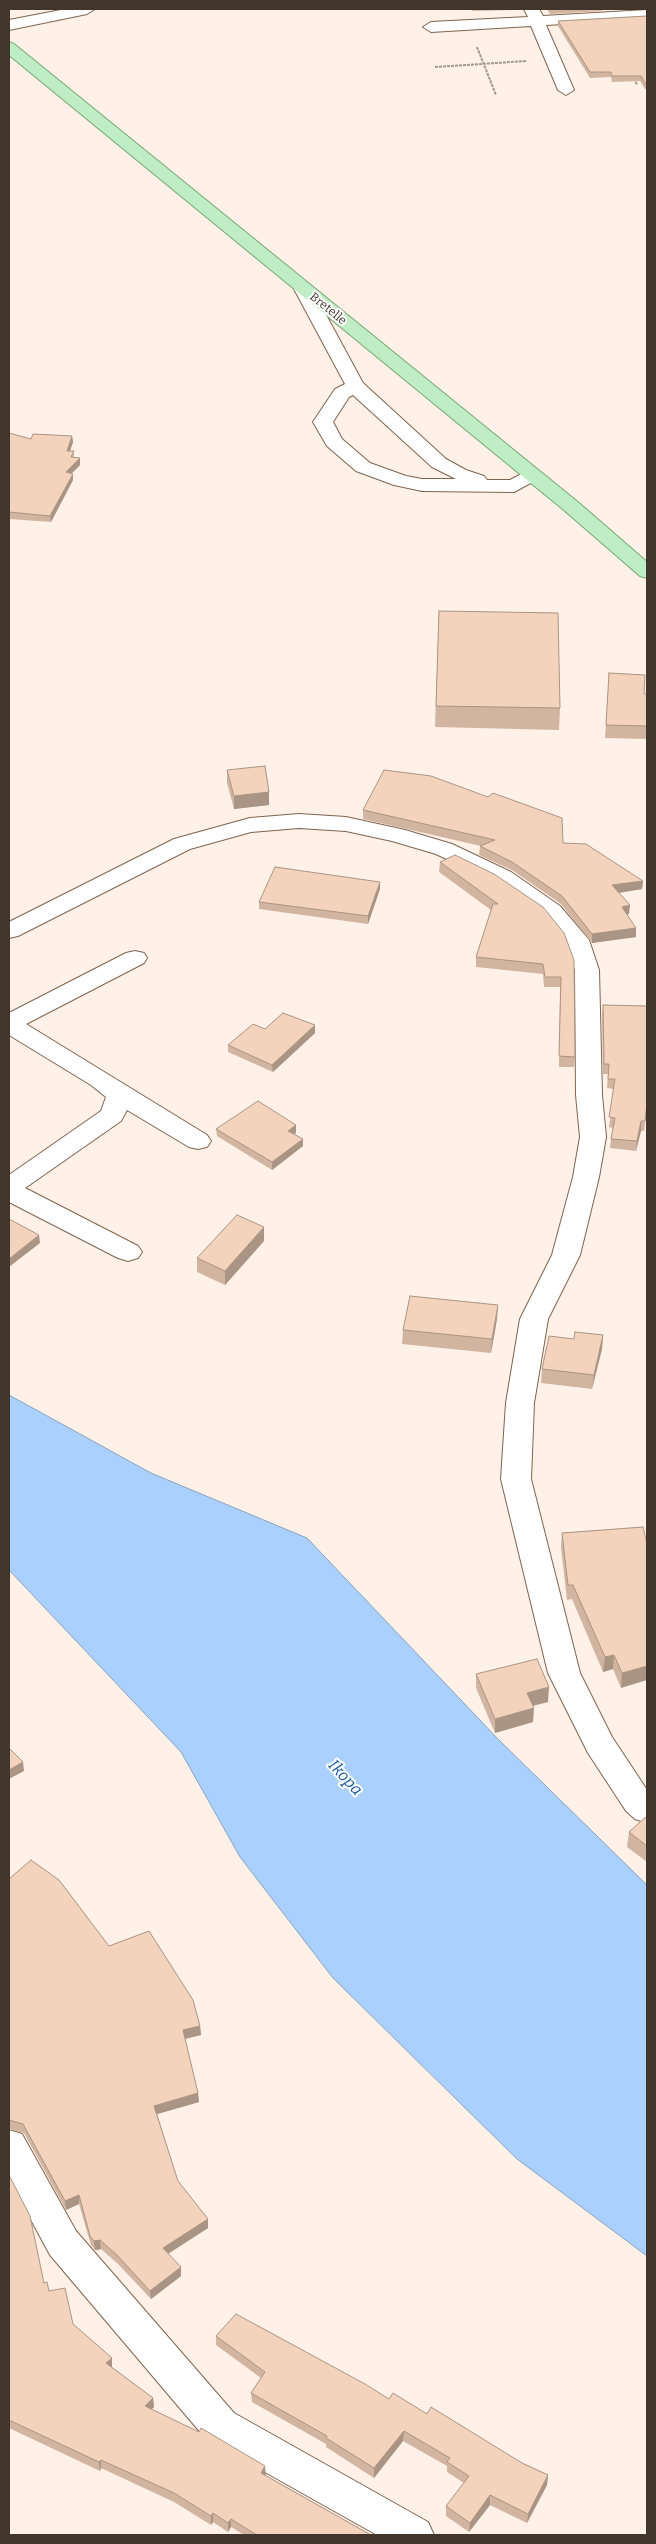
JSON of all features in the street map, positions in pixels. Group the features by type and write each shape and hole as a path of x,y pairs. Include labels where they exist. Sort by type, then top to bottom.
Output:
{"main road":[{"name":"Bretelle","path":"9,48 169,176 213,216 647,572"}],"street":[{"path":"9,25 87,9"},
{"path":"431,27 469,25 535,15 647,15"},
{"path":"535,15 566,90"},
{"path":"303,289 355,386 439,463 459,474 494,486"},
{"path":"355,386 342,393 323,422 334,442 364,467 392,478 422,485 514,486 531,475"},
{"path":"9,931 182,844 250,825 299,822 346,824 397,835 444,849 503,877 552,911 577,940 587,970 589,1095 593,1137 586,1177 566,1255 534,1319 520,1403 516,1479 564,1673 599,1744 638,1802 647,1810"},
{"path":"9,1024 135,958"},
{"path":"9,1024 100,1079 120,1095 198,1141"},
{"path":"120,1095 112,1114 9,1189 128,1252"},
{"path":"9,2145 63,2243 220,2426 414,2535"}],"path":[{"path":"469,25 496,95"},
{"path":"634,78 637,85"}],"water":[{"name":"Ikopa","path":"9,1395 151,1473 307,1538 498,1739 647,1885 647,2256 517,2159 333,1978 240,1857 181,1752 9,1570"}],"building":[{"path":"647,16 647,83 645,83 641,76 612,76 611,72 590,72 558,21"},
{"path":"9,433 31,439 33,434 72,436 67,451 74,451 71,457 80,458 66,472 73,474 50,516 9,512"},
{"path":"439,611 558,613 560,708 436,706"},
{"path":"609,673 645,675 644,694 647,694 647,726 606,725"},
{"path":"265,766 269,792 234,796 227,770"},
{"path":"384,770 431,776 488,797 493,793 562,818 563,843 586,844 643,881 612,885 630,905 622,907 636,928 592,934 562,896 512,862 480,846 495,840 363,810"},
{"path":"455,855 494,874 543,907 564,933 574,960 575,1057 559,1056 561,977 545,977 543,964 476,957 493,904 498,904 440,862"},
{"path":"275,867 380,882 368,916 259,902"},
{"path":"603,1005 647,1006 647,1104 645,1121 641,1121 637,1141 611,1139 615,1118 609,1117 615,1079 608,1079 609,1064 604,1064"},
{"path":"283,1013 315,1025 272,1065 228,1045 253,1024 265,1029"},
{"path":"258,1101 296,1125 288,1131 303,1139 272,1162 216,1129"},
{"path":"237,1215 264,1227 225,1271 197,1258"},
{"path":"9,1219 39,1235 9,1259"},
{"path":"410,1296 498,1305 492,1339 403,1330"},
{"path":"575,1332 603,1335 594,1375 542,1369 549,1336 574,1339"},
{"path":"643,1527 647,1544 647,1666 622,1673 614,1655 605,1657 573,1585 568,1585 562,1533"},
{"path":"537,1659 549,1687 527,1693 534,1708 495,1719 476,1674"},
{"path":"9,1748 23,1762 9,1770"},
{"path":"647,1816 647,1846 629,1832"},
{"path":"31,1860 59,1880 109,1946 149,1931 193,2000 200,2026 183,2030 198,2093 154,2106 178,2181 208,2219 163,2248 181,2267 150,2291 117,2255 100,2240 94,2241 90,2236 79,2195 65,2201 23,2124 9,2120 9,1879"},
{"path":"9,2175 30,2216 44,2283 47,2282 49,2291 65,2288 73,2324 112,2358 106,2363 153,2398 145,2406 199,2432 201,2428 265,2466 261,2473 371,2535 257,2535 231,2519 228,2523 213,2513 211,2516 174,2493 101,2460 99,2462 9,2420"},
{"path":"236,2314 389,2399 393,2393 427,2414 431,2407 522,2463 548,2475 528,2514 490,2495 470,2523 446,2506 469,2476 447,2462 450,2458 404,2431 374,2468 326,2438 327,2436 251,2393 265,2372 216,2336"}]}
